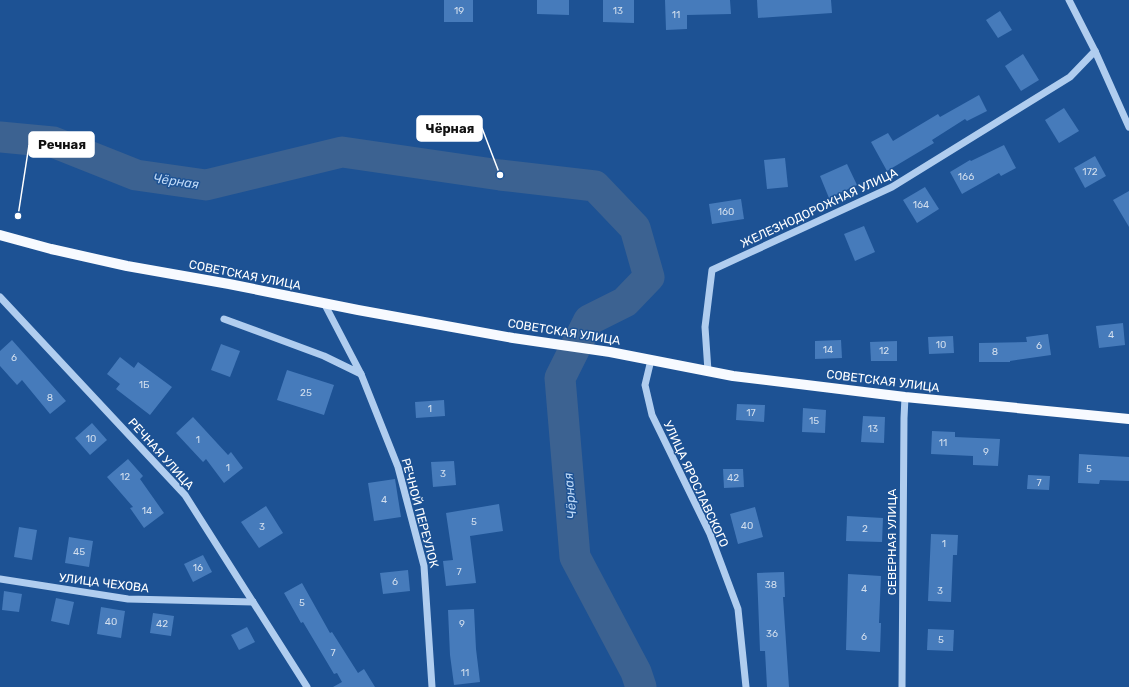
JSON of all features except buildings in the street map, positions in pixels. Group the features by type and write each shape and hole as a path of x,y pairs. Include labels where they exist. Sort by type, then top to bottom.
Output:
{"main road":[{"name":"СОВЕТСКАЯ УЛИЦА","path":"0,235 51,249 127,266 513,338 610,352 733,376 906,397 1129,419"}],"street":[{"path":"1069,0 1095,51 1129,127"},
{"name":"ЖЕЛЕЗНОДОРОЖНАЯ УЛИЦА","path":"708,371 705,327 712,270 892,187 1070,77 1095,51"},
{"name":"РЕЧНАЯ УЛИЦА","path":"0,297 185,495 307,687"},
{"name":"РЕЧНОЙ ПЕРЕУЛОК","path":"324,303 361,374 398,467 424,566 432,687"},
{"path":"224,318 324,356 361,374"},
{"name":"УЛИЦА ЯРОСЛАВСКОГО","path":"651,360 645,385 652,415 710,534 738,609 746,687"},
{"name":"СЕВЕРНАЯ УЛИЦА","path":"902,687 904,418 906,397"},
{"name":"УЛИЦА ЧЕХОВА","path":"0,579 128,600 253,602"}],"waterway":[{"name":"Чёрная","path":"0,137 53,142 136,175 206,185 342,152 500,175 595,186 635,228 649,277 625,302 589,320 560,378 575,557 636,672 641,687"}],"place":[{"name":"Чёрная","path":"500,175"},
{"name":"Речная","path":"18,216"}]}
